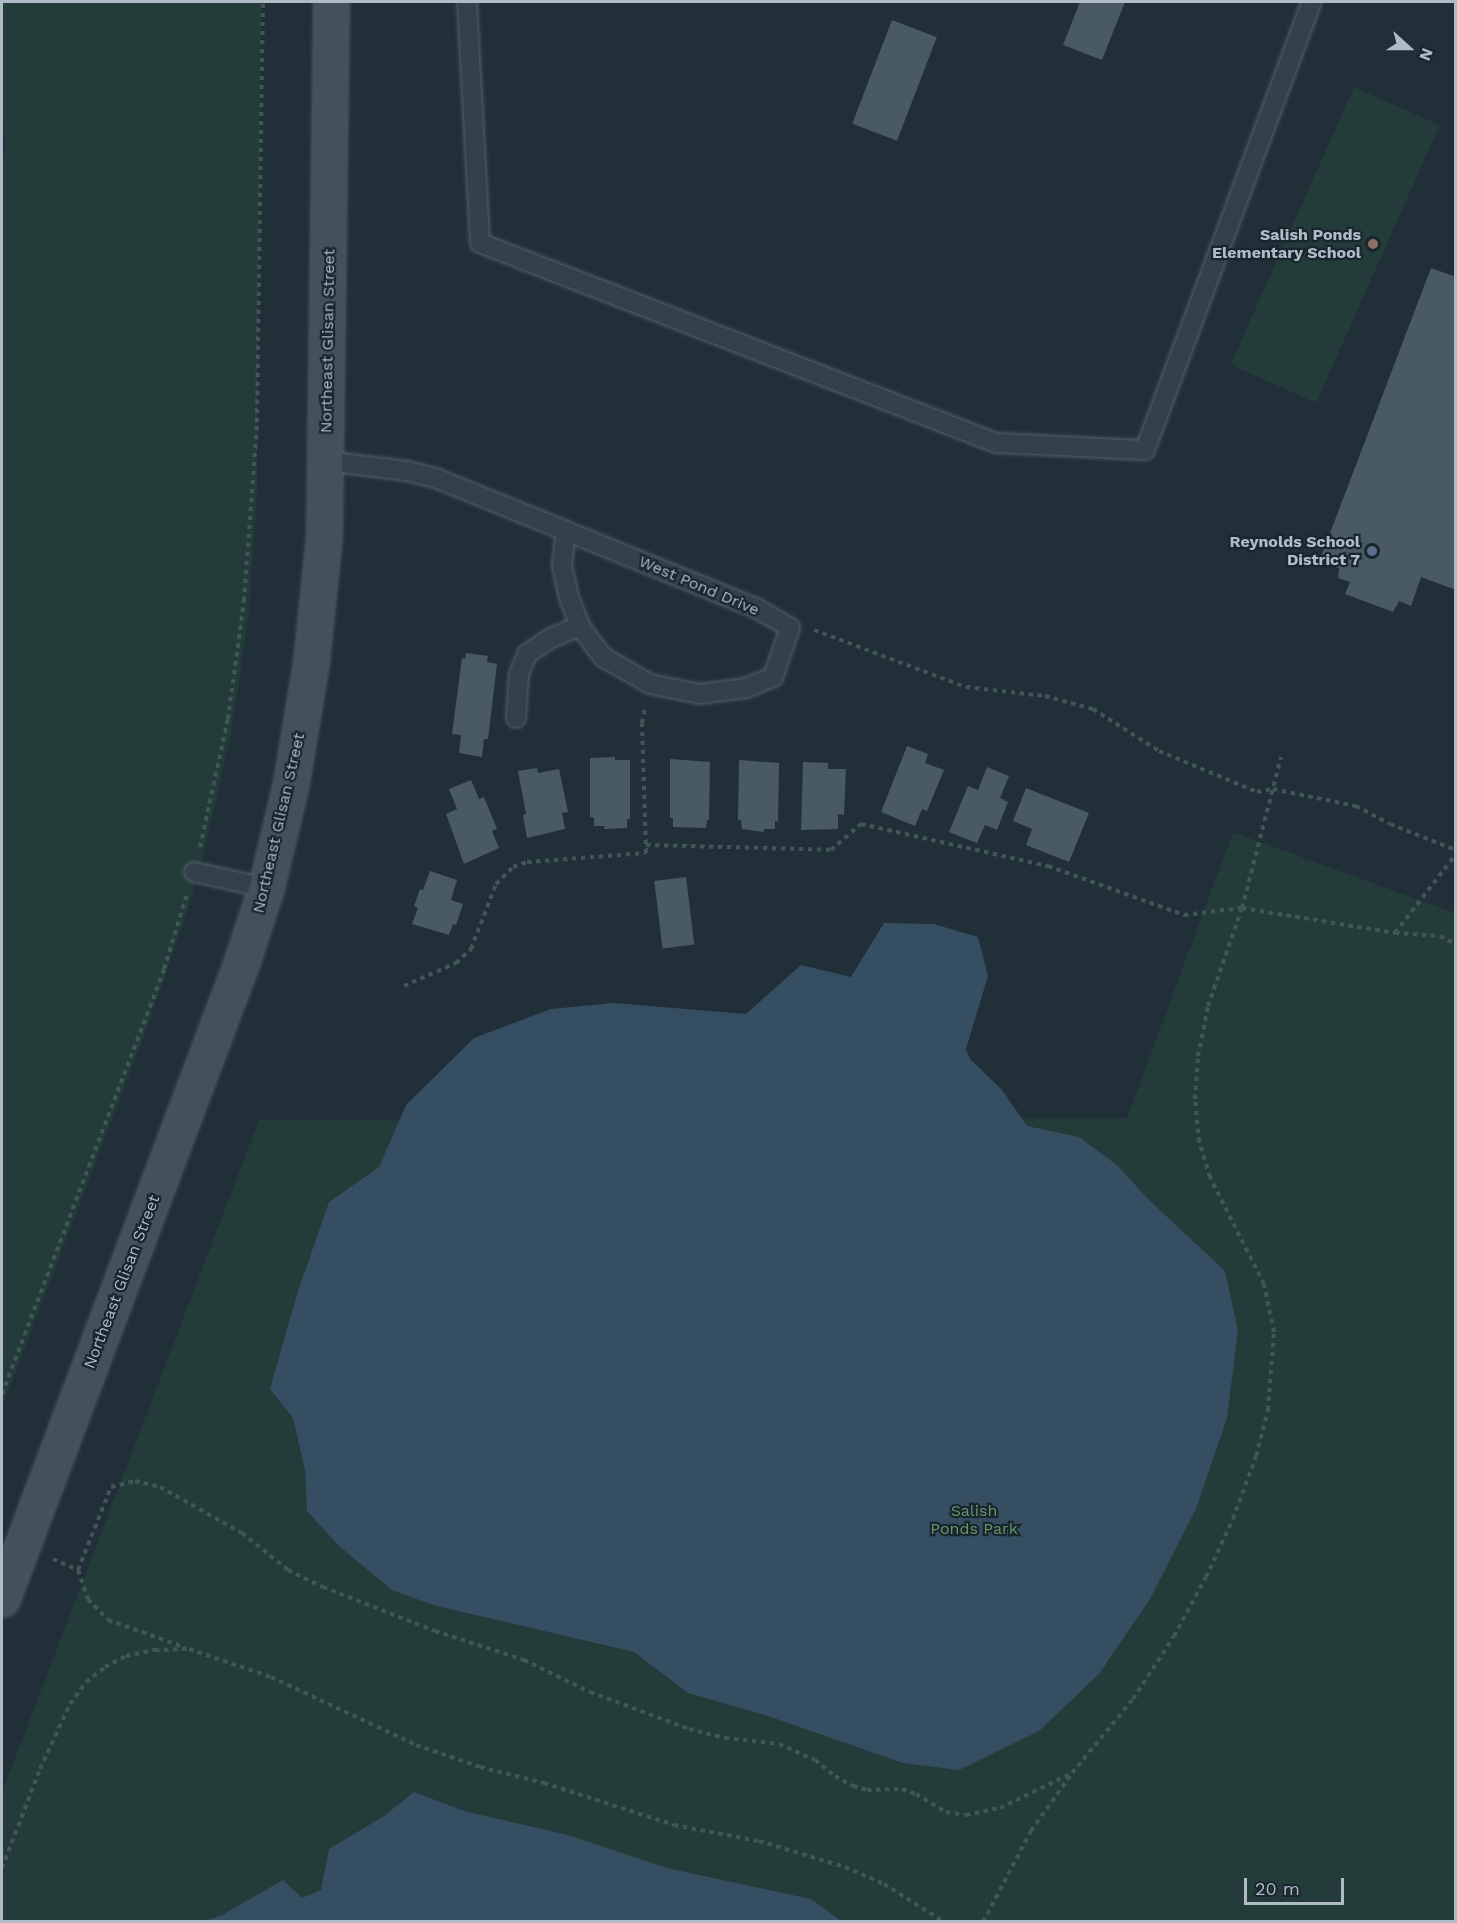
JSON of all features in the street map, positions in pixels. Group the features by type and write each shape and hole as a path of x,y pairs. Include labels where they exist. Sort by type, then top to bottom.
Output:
{"main road":[{"name":"Northeast Glisan Street","path":"2,1599 187,1110 266,888 291,783 311,662 324,537 331,2"}],"lane":[{"path":"467,2 480,243 996,443 1144,450 1312,2"},
{"name":"West Pond Drive","path":"326,461 407,471 438,479 756,608 790,628"},
{"path":"566,531 562,564 569,598 580,626 603,657 651,684 700,694 746,688 773,676 790,628"},
{"path":"516,718 519,674 527,654 549,639 580,626"},
{"path":"194,872 266,888"}],"path":[{"path":"2,1394 164,969 194,872 228,719 244,601 257,422 263,2"},
{"path":"790,628 814,630 966,687 1045,696 1093,709 1159,751 1257,792 1273,789 1356,806 1390,824 1455,852 1395,933"},
{"path":"404,986 456,963 471,949 496,884 513,867 528,862 645,853 642,723 651,684"},
{"path":"983,1922 1030,1831 1072,1773 1133,1699 1174,1636 1206,1577 1233,1519 1256,1456 1268,1410 1274,1332 1263,1284 1210,1177 1199,1142 1195,1100 1198,1056 1208,1006 1242,908 1281,757"},
{"path":"646,845 831,850 861,824 1048,866 1184,915 1242,908 1395,933 1440,936 1455,944"},
{"path":"944,1922 884,1884 845,1867 759,1841 674,1825 544,1783 480,1767 416,1745 271,1677 108,1620 88,1599 78,1570 111,1486 135,1481 160,1487 242,1533 288,1570 323,1587 435,1631 524,1660 590,1692 689,1730 725,1738 779,1744 815,1760 835,1776 867,1790 902,1790 916,1794 946,1812 966,1815 1000,1808 1072,1773"},
{"path":"22,1546 78,1570"},
{"path":"2,1868 45,1758 70,1704 87,1682 105,1667 126,1656 155,1650 189,1649"}],"green space":[{"path":"2,2 261,2 257,491 249,613 231,734 204,853 187,912 147,1028 2,1408 2,158 5,147 2,116"},
{"path":"1354,87 1440,125 1316,403 1230,365"},
{"name":"Salish Ponds Park","path":"1233,832 1455,913 1455,1921 2,1921 2,1792 259,1120 1127,1118"}],"water":[{"path":"884,923 934,924 978,937 988,976 966,1049 970,1059 1002,1090 1027,1126 1079,1137 1118,1166 1148,1199 1225,1271 1238,1330 1227,1418 1196,1509 1150,1599 1099,1674 1039,1731 959,1770 903,1763 765,1715 688,1693 634,1652 433,1605 392,1590 339,1546 307,1511 305,1470 293,1418 270,1389 297,1294 329,1202 379,1167 406,1105 474,1038 551,1009 614,1003 746,1014 801,965 851,977"},
{"path":"414,1792 464,1811 568,1835 667,1868 811,1899 841,1921 205,1921 222,1915 283,1880 302,1898 321,1890 329,1849 384,1816"}],"building":[{"path":"1080,2 1125,2 1102,60 1063,45"},
{"path":"892,20 937,37 897,141 852,124"},
{"path":"1431,268 1456,277 1456,590 1421,577 1411,606 1399,601 1393,612 1345,594 1350,582 1338,578 1339,568 1319,562"},
{"path":"466,653 488,656 487,662 497,664 488,739 484,739 482,757 459,753 461,735 452,734 462,658 465,659"},
{"path":"907,746 928,754 925,763 944,770 927,811 922,809 915,826 881,812"},
{"path":"615,757 615,760 630,760 630,819 627,819 627,828 604,829 605,826 594,826 594,818 590,817 590,758"},
{"path":"670,759 710,762 709,820 707,820 706,828 673,827 673,818 670,818"},
{"path":"739,760 779,763 778,822 775,821 775,829 764,829 764,832 742,829 741,820 738,820"},
{"path":"803,762 828,763 828,769 846,769 844,815 838,814 838,829 801,830"},
{"path":"987,767 1009,776 1000,798 1008,802 997,830 985,825 977,843 949,832 968,786 978,790"},
{"path":"537,768 538,773 559,769 568,812 562,813 565,829 527,838 523,815 526,814 518,771"},
{"path":"471,780 479,799 484,797 497,829 492,831 499,848 464,864 446,814 457,809 449,789"},
{"path":"1026,788 1089,813 1069,862 1026,845 1032,829 1013,821"},
{"path":"430,871 457,880 451,900 463,904 456,925 453,924 449,935 412,924 418,908 414,906"},
{"path":"686,877 694,944 663,948 654,881"}],"place":[{"name":"Salish Ponds Elementary School","path":"1373,244"},
{"name":"Reynolds School District 7","path":"1372,551"}]}
